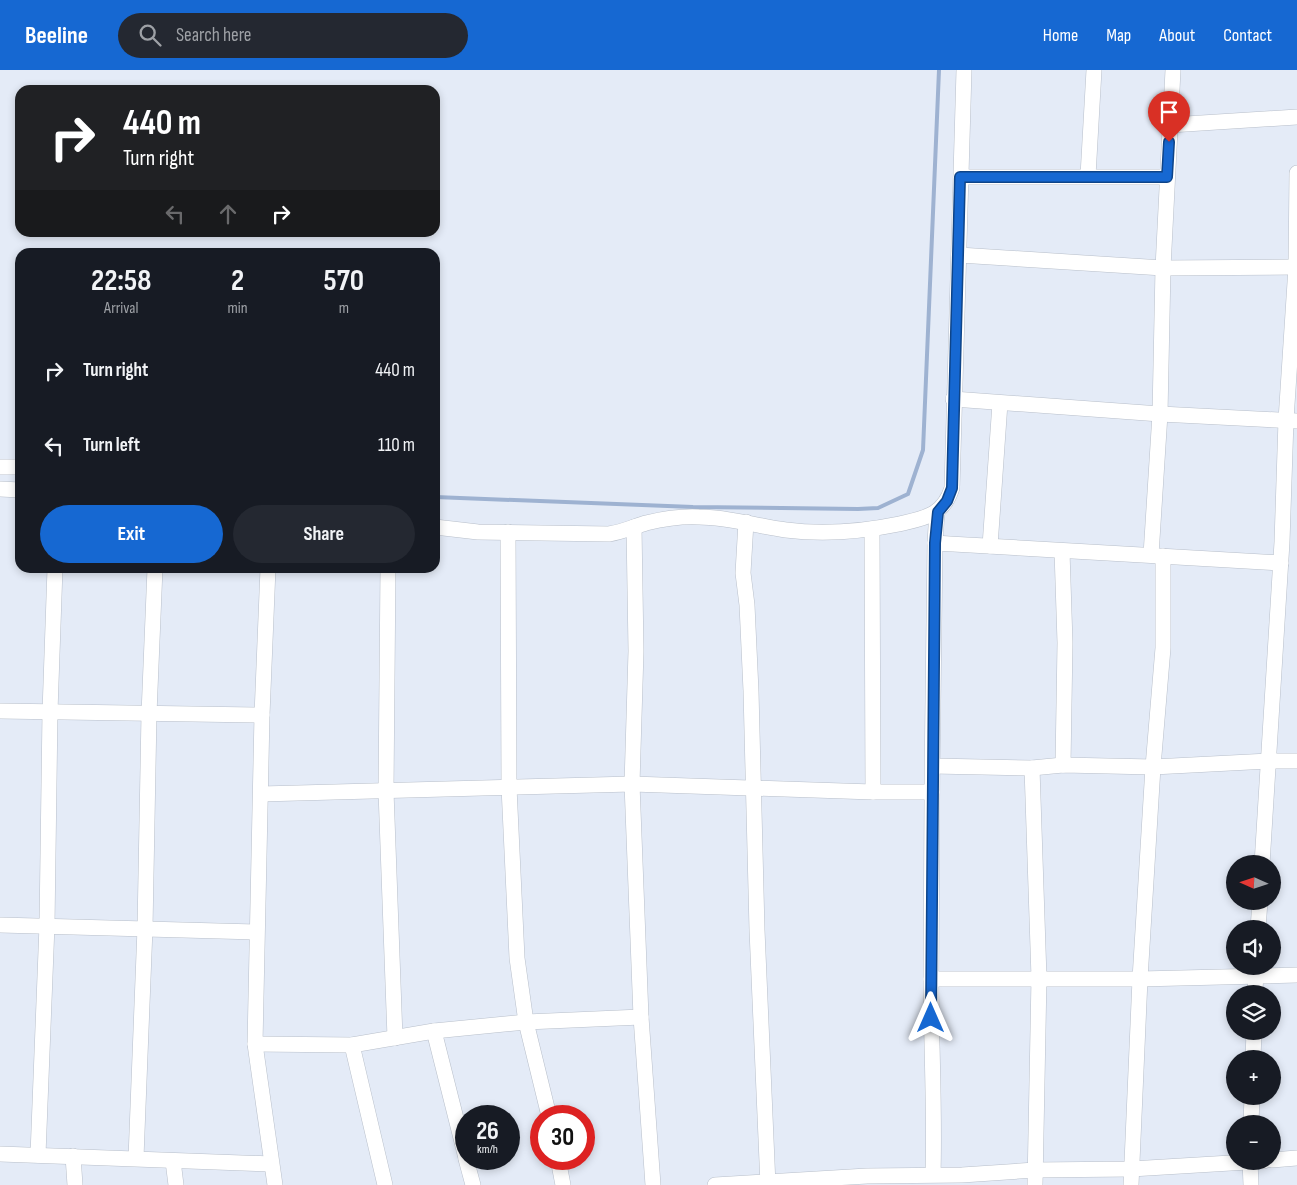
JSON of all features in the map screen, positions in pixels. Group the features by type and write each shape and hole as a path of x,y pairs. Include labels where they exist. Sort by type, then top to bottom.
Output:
{"street":[{"path":"440,528 463,532 610,534 658,521 696,516 728,519 773,528 837,533 872,529 925,518 938,512 947,501 952,488 953,399 964,70"},
{"path":"1088,176 1094,70"},
{"path":"1131,1185 1140,979 1153,767 1163,648 1157,555 1163,268 1173,70"},
{"path":"1170,124 1297,116"},
{"path":"1263,855 1281,563 1290,542 1297,173"},
{"path":"960,177 1167,177"},
{"path":"959,254 1163,268 1296,267"},
{"path":"953,399 1160,414 1291,420"},
{"path":"990,546 1000,403"},
{"path":"0,466 15,467"},
{"path":"0,490 15,490"},
{"path":"932,1174 934,1138 931,980 932,792 935,543 938,512"},
{"path":"746,522 744,573 767,1183"},
{"path":"634,527 636,651 632,784 641,1017 654,1185"},
{"path":"872,529 873,792"},
{"path":"508,532 509,787 517,958 526,1022 545,1105"},
{"path":"935,543 1062,552 1157,555 1281,563"},
{"path":"1062,552 1065,643 1063,765"},
{"path":"38,1155 47,925 50,712 55,573"},
{"path":"136,1158 145,928 149,714 155,573"},
{"path":"268,573 256,932 255,1044 275,1185"},
{"path":"388,573 386,791 395,1038"},
{"path":"0,711 262,715"},
{"path":"933,766 1032,768 1063,765 1153,767 1269,760 1297,761"},
{"path":"1032,768 1039,978 1035,1178"},
{"path":"261,794 632,784 873,792 932,792"},
{"path":"0,925 256,932"},
{"path":"931,980 1140,979 1226,974"},
{"path":"1281,974 1297,975"},
{"path":"255,1044 352,1045 434,1031 526,1022 641,1017"},
{"path":"434,1031 455,1114"},
{"path":"352,1045 385,1185"},
{"path":"0,1154 136,1158 173,1162 271,1164"},
{"path":"73,1156 75,1185"},
{"path":"1281,1159 1297,1158"},
{"path":"173,1162 176,1185"},
{"path":"715,1185 867,1181 932,1174 962,1180 1035,1178 1131,1169 1226,1164"},
{"path":"469,1170 473,1185"},
{"path":"560,1170 562,1185"},
{"path":"1251,1185 1254,1170"}],"waterway":[{"path":"440,497 693,507 858,509 878,508 908,494 923,450 939,70"}],"route":[{"path":"931,1018 935,543 938,512 947,501 952,488 960,177 1167,177 1169,142"}]}
